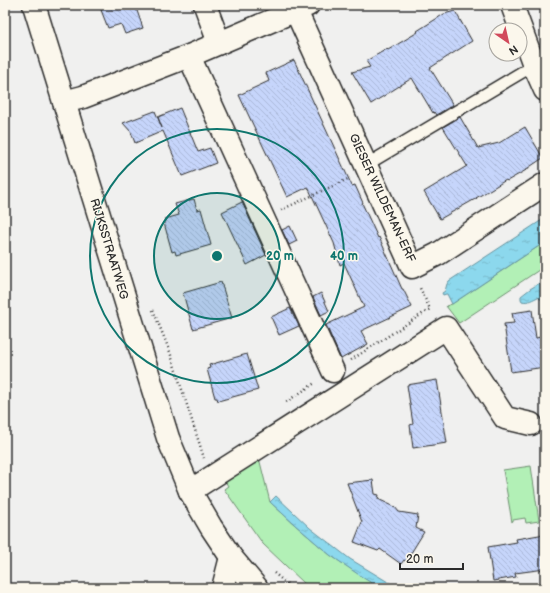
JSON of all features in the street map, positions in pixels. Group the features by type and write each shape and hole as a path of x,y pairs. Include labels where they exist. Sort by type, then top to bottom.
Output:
{"street":[{"name":"RIJKSSTRAATWEG","path":"34,5 168,438 190,491 211,527 231,557 258,588"},
{"path":"205,5 219,43"},
{"path":"512,5 534,65 545,90"},
{"name":"GIESER WILDEMAN-ERF","path":"64,102 83,97 189,56 302,8 367,167 412,267 438,254 545,184"},
{"path":"189,56 334,371"},
{"path":"190,491 446,328 505,418 531,424"},
{"path":"223,588 231,557"}],"lane":[{"path":"367,167 534,65"}],"path":[{"path":"263,218 367,167"},
{"path":"151,304 170,352 210,478"},
{"path":"272,570 292,588"}],"green space":[{"path":"545,242 545,266 459,323 446,306 452,304"},
{"path":"259,458 270,502 330,555 380,588 310,588 263,544 224,489 228,486 225,481"},
{"path":"531,466 539,521 526,523 525,518 513,520 512,522 503,470"}],"water":[{"path":"545,218 545,242 452,304 447,294 443,295 442,293 445,291 449,281"},
{"path":"545,281 545,299 540,299 538,297 528,301 522,301 521,296"},
{"path":"276,496 310,528 350,559 398,588 380,588 330,555 270,502"}],"building":[{"path":"101,5 135,5 143,28 125,34 121,24 108,28 101,10"},
{"path":"455,11 472,41 430,68 453,105 436,115 434,112 433,113 412,78 371,104 352,72 370,67 366,61 418,32 417,31 444,14"},
{"path":"294,60 352,186 355,185 378,238 379,237 402,289 412,307 361,331 368,344 341,359 326,325 364,307 344,263 340,265 334,243 308,187 287,197 239,95 269,81 266,73"},
{"path":"180,108 198,152 210,148 216,163 182,176 163,131 135,143 131,132 123,123 155,111 162,128 158,117"},
{"path":"460,117 478,148 499,143 525,127 543,158 528,169 507,181 506,180 440,219 424,192 467,166 443,127"},
{"path":"194,199 197,210 201,209 211,245 176,255 175,251 172,252 164,223 166,222 165,219 179,215 175,204"},
{"path":"242,202 266,255 247,265 222,212"},
{"path":"290,226 297,241 289,245 282,230"},
{"path":"221,282 232,318 193,329 183,293"},
{"path":"321,293 329,311 321,315 313,297"},
{"path":"290,308 299,326 279,335 271,317"},
{"path":"532,310 536,338 545,336 545,367 511,372 504,324 514,323 512,313"},
{"path":"247,354 258,390 218,401 217,398 215,398 207,369 210,368 209,365"},
{"path":"437,380 447,443 413,448 410,425 413,424 407,385"},
{"path":"373,480 375,494 379,495 378,499 395,507 399,512 418,515 416,528 424,532 406,561 404,560 401,564 380,549 378,551 354,542 362,522 347,483"},
{"path":"545,534 545,569 515,573 516,577 493,581 488,547 517,542 516,539"}]}
